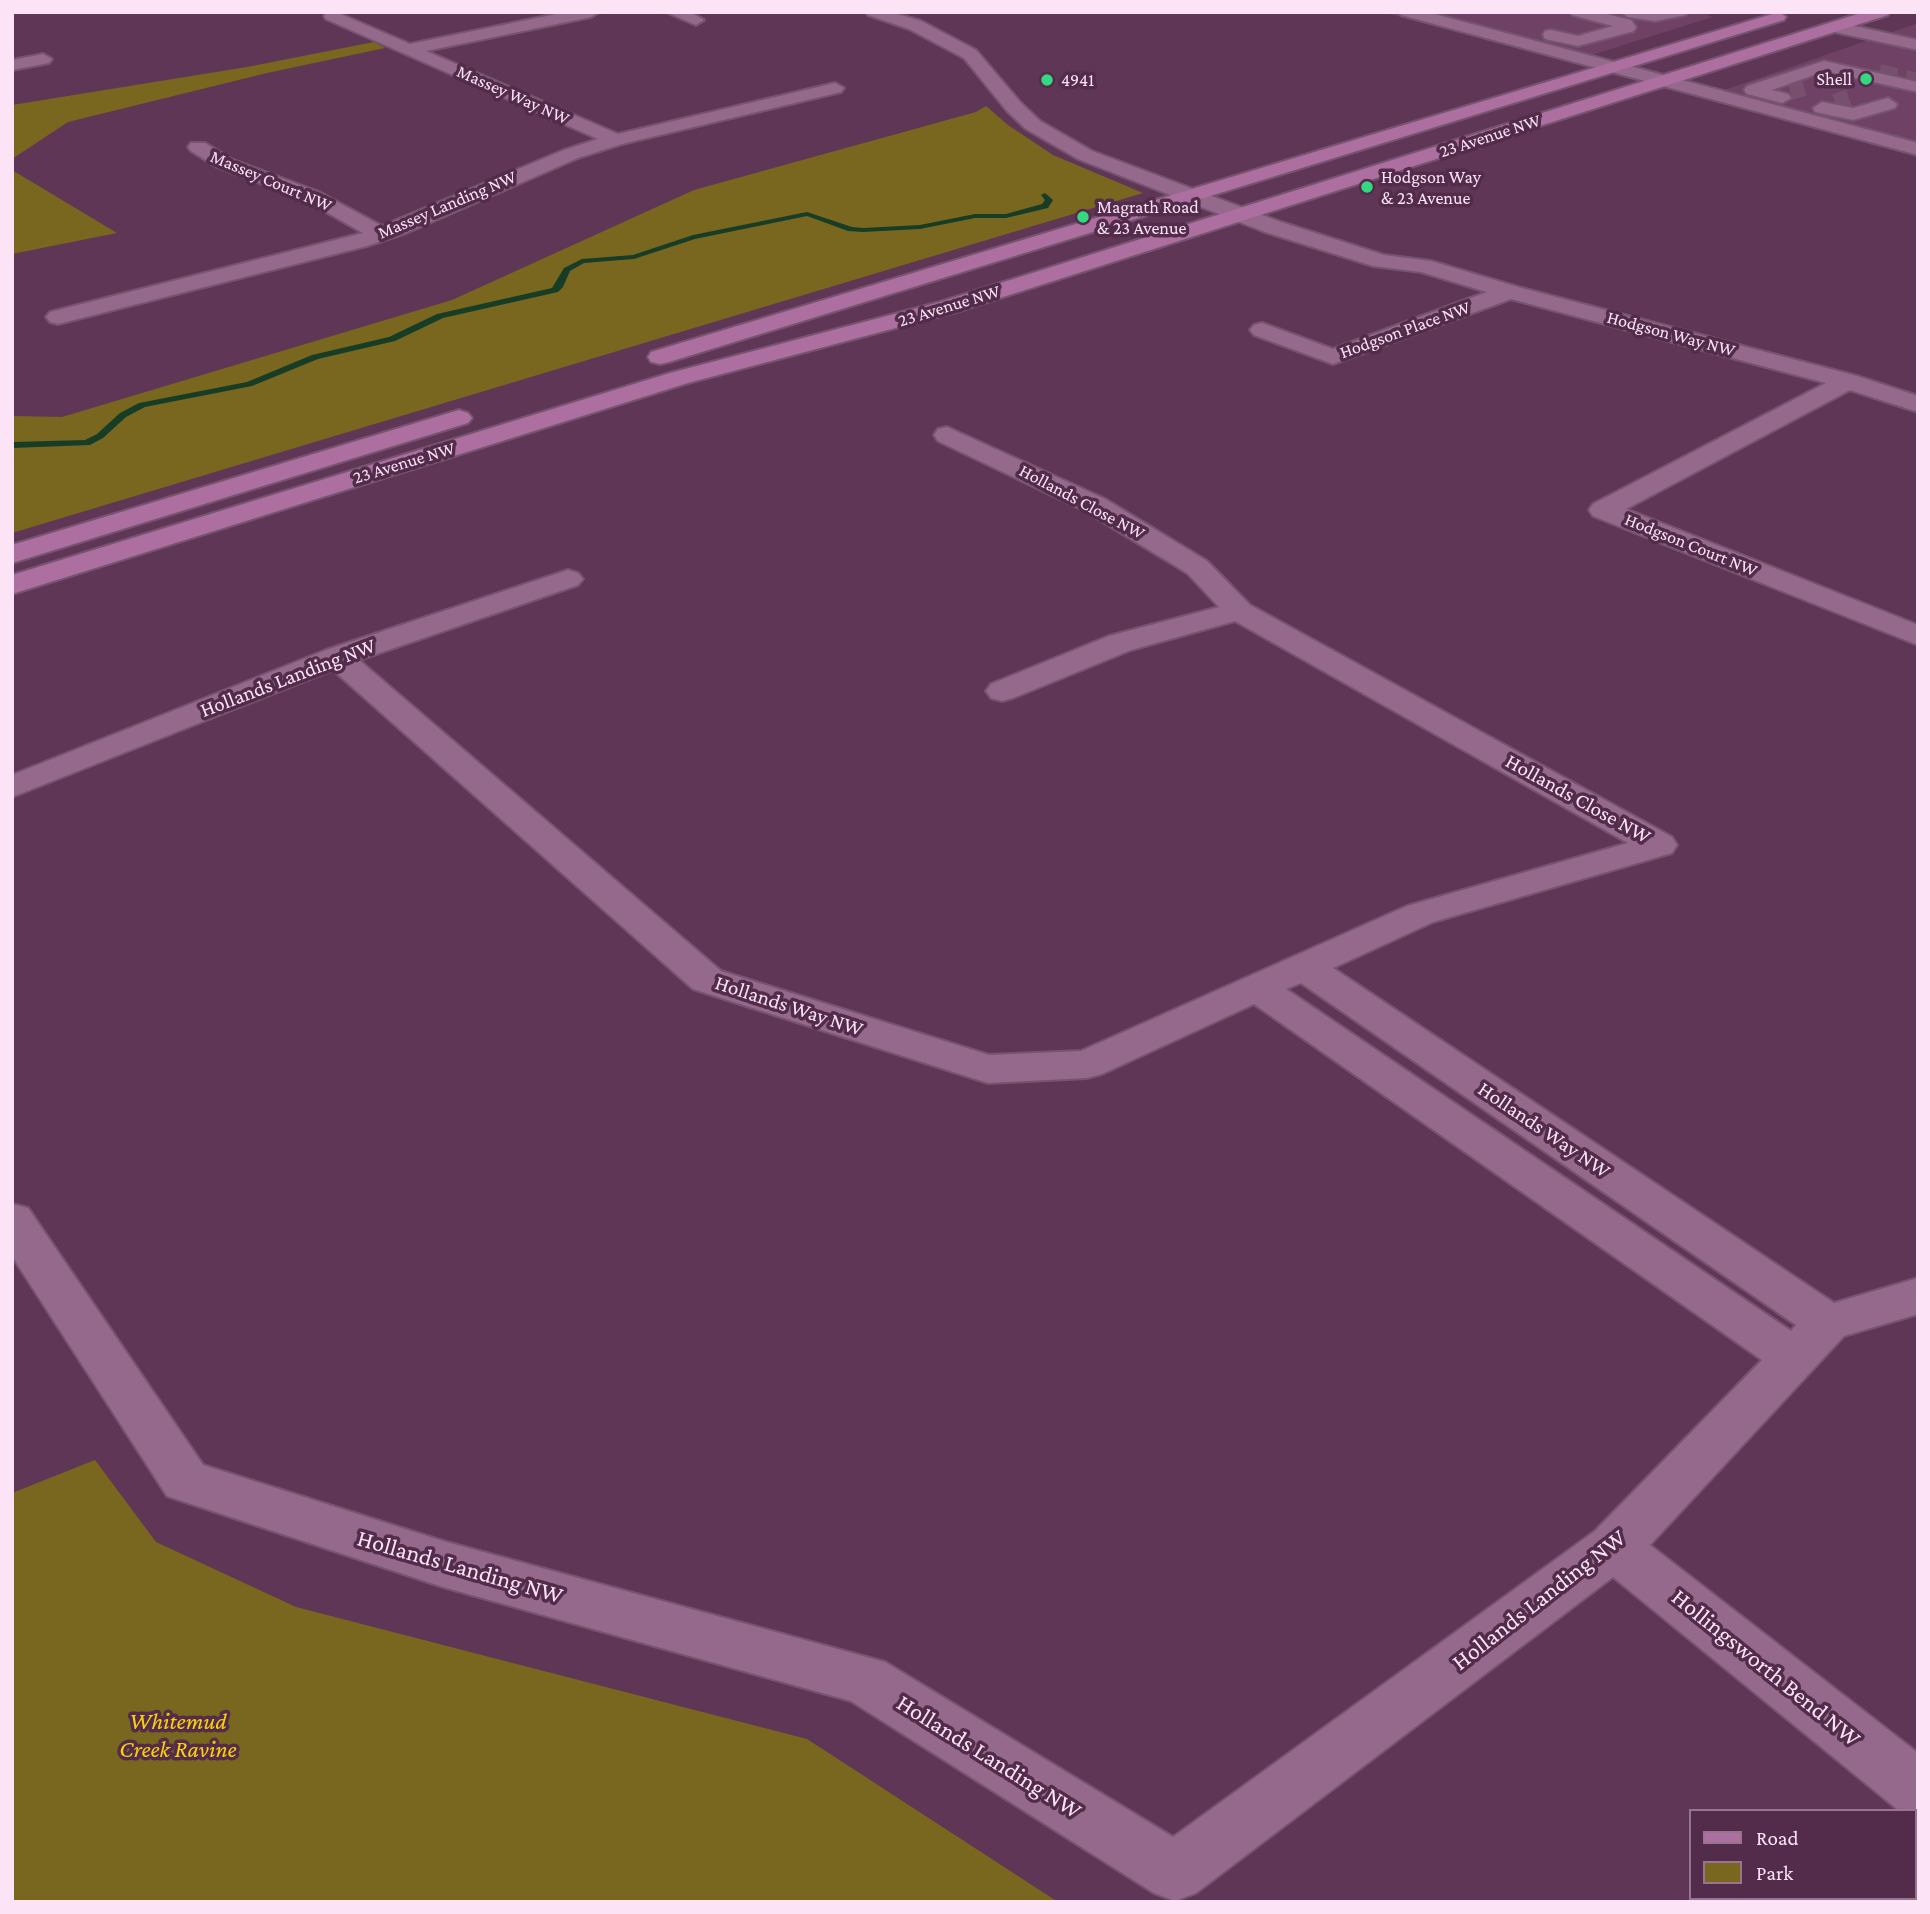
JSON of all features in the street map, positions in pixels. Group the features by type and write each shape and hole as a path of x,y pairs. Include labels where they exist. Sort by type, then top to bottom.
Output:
{"main road":[{"name":"23 Avenue NW","path":"638,363 1794,12"},
{"path":"1791,41 1811,27 1847,12"},
{"name":"23 Avenue NW","path":"12,585 679,378 913,317 1882,12"},
{"name":"23 Avenue NW","path":"12,554 479,412"}],"street":[{"name":"Massey Way NW","path":"403,46 554,12"},
{"name":"Massey Way NW","path":"403,46 591,12"},
{"path":"674,12 696,20"},
{"name":"Hodgson Way NW","path":"874,12 915,25 970,54 1014,107 1033,125 1049,135 1094,159 1189,196 1381,261 1423,266 1510,292 1848,381 1918,404"},
{"path":"910,12 961,32 989,47"},
{"path":"1407,12 1665,80 1810,95 1855,96 1910,110 1871,123 1840,128"},
{"path":"1463,27 1494,18 1578,41 1628,27 1578,12"},
{"path":"1633,13 1668,15 1680,12"},
{"name":"Massey Way NW","path":"332,16 616,140"},
{"path":"1836,27 1918,45"},
{"path":"12,65 43,59"},
{"path":"1810,95 1824,66 1879,72"},
{"path":"1832,66 1918,87"},
{"name":"Massey Landing NW","path":"58,317 381,234 545,164 616,140 835,88"},
{"path":"1810,95 1853,114 1888,104"},
{"path":"1810,95 1840,128 1918,149"},
{"name":"Hodgson Way NW","path":"1099,141 1216,188 1405,254 1423,266"},
{"name":"Massey Court NW","path":"198,147 224,163 312,195 381,234"},
{"name":"Hodgson Place NW","path":"1262,330 1334,357 1510,292"},
{"name":"Hodgson Court NW","path":"1848,381 1603,510 1918,636"},
{"name":"Hollands Close NW","path":"947,435 1106,512 1197,567 1239,611 1660,845 1420,914 1303,966"},
{"name":"Hollands Landing NW","path":"12,788 337,657 568,579"},
{"path":"1002,691 1120,643 1239,611"},
{"name":"Hollands Way NW","path":"337,657 707,980 988,1069 1087,1064 1303,966 1812,1341"},
{"path":"1256,987 1812,1341"},
{"name":"Hollands Landing NW","path":"12,1220 185,1481 443,1564 865,1680 1175,1872 1614,1547 1812,1341 1918,1296"},
{"name":"Hollingsworth Bend NW","path":"1614,1547 1918,1789"}],"shaded area":[{"path":"1382,12 1717,12 1708,15 1713,17 1569,62"},
{"path":"1918,23 1918,155 1704,97"}],"green space":[{"path":"374,42 385,48 267,73 68,122 12,159 12,105 247,67"},
{"path":"986,106 1008,125 1053,155 1143,193 12,533 12,416 62,417 452,300 694,190 976,112"},
{"path":"12,170 117,233 12,254"},
{"name":"Whitemud Creek Ravine","path":"95,1460 156,1542 296,1607 807,1739 1058,1902 12,1902 12,1493"}],"waterway":[{"path":"12,445 87,443 100,436 123,415 142,405 249,384 315,357 392,339 440,316 555,290 567,270 582,261 634,257 693,237 807,214 851,229 863,230 920,227 975,216 1006,216 1045,206 1049,200 1045,195"}],"tunnel":[{"path":"1879,73 1918,82"},
{"path":"1790,91 1804,87"},
{"path":"1835,103 1849,98"}],"place":[{"name":"Shell","path":"1866,79"},
{"name":"4941","path":"1047,80"},
{"name":"Hodgson Way & 23 Avenue","path":"1367,187"},
{"name":"Magrath Road & 23 Avenue","path":"1083,217"}]}
